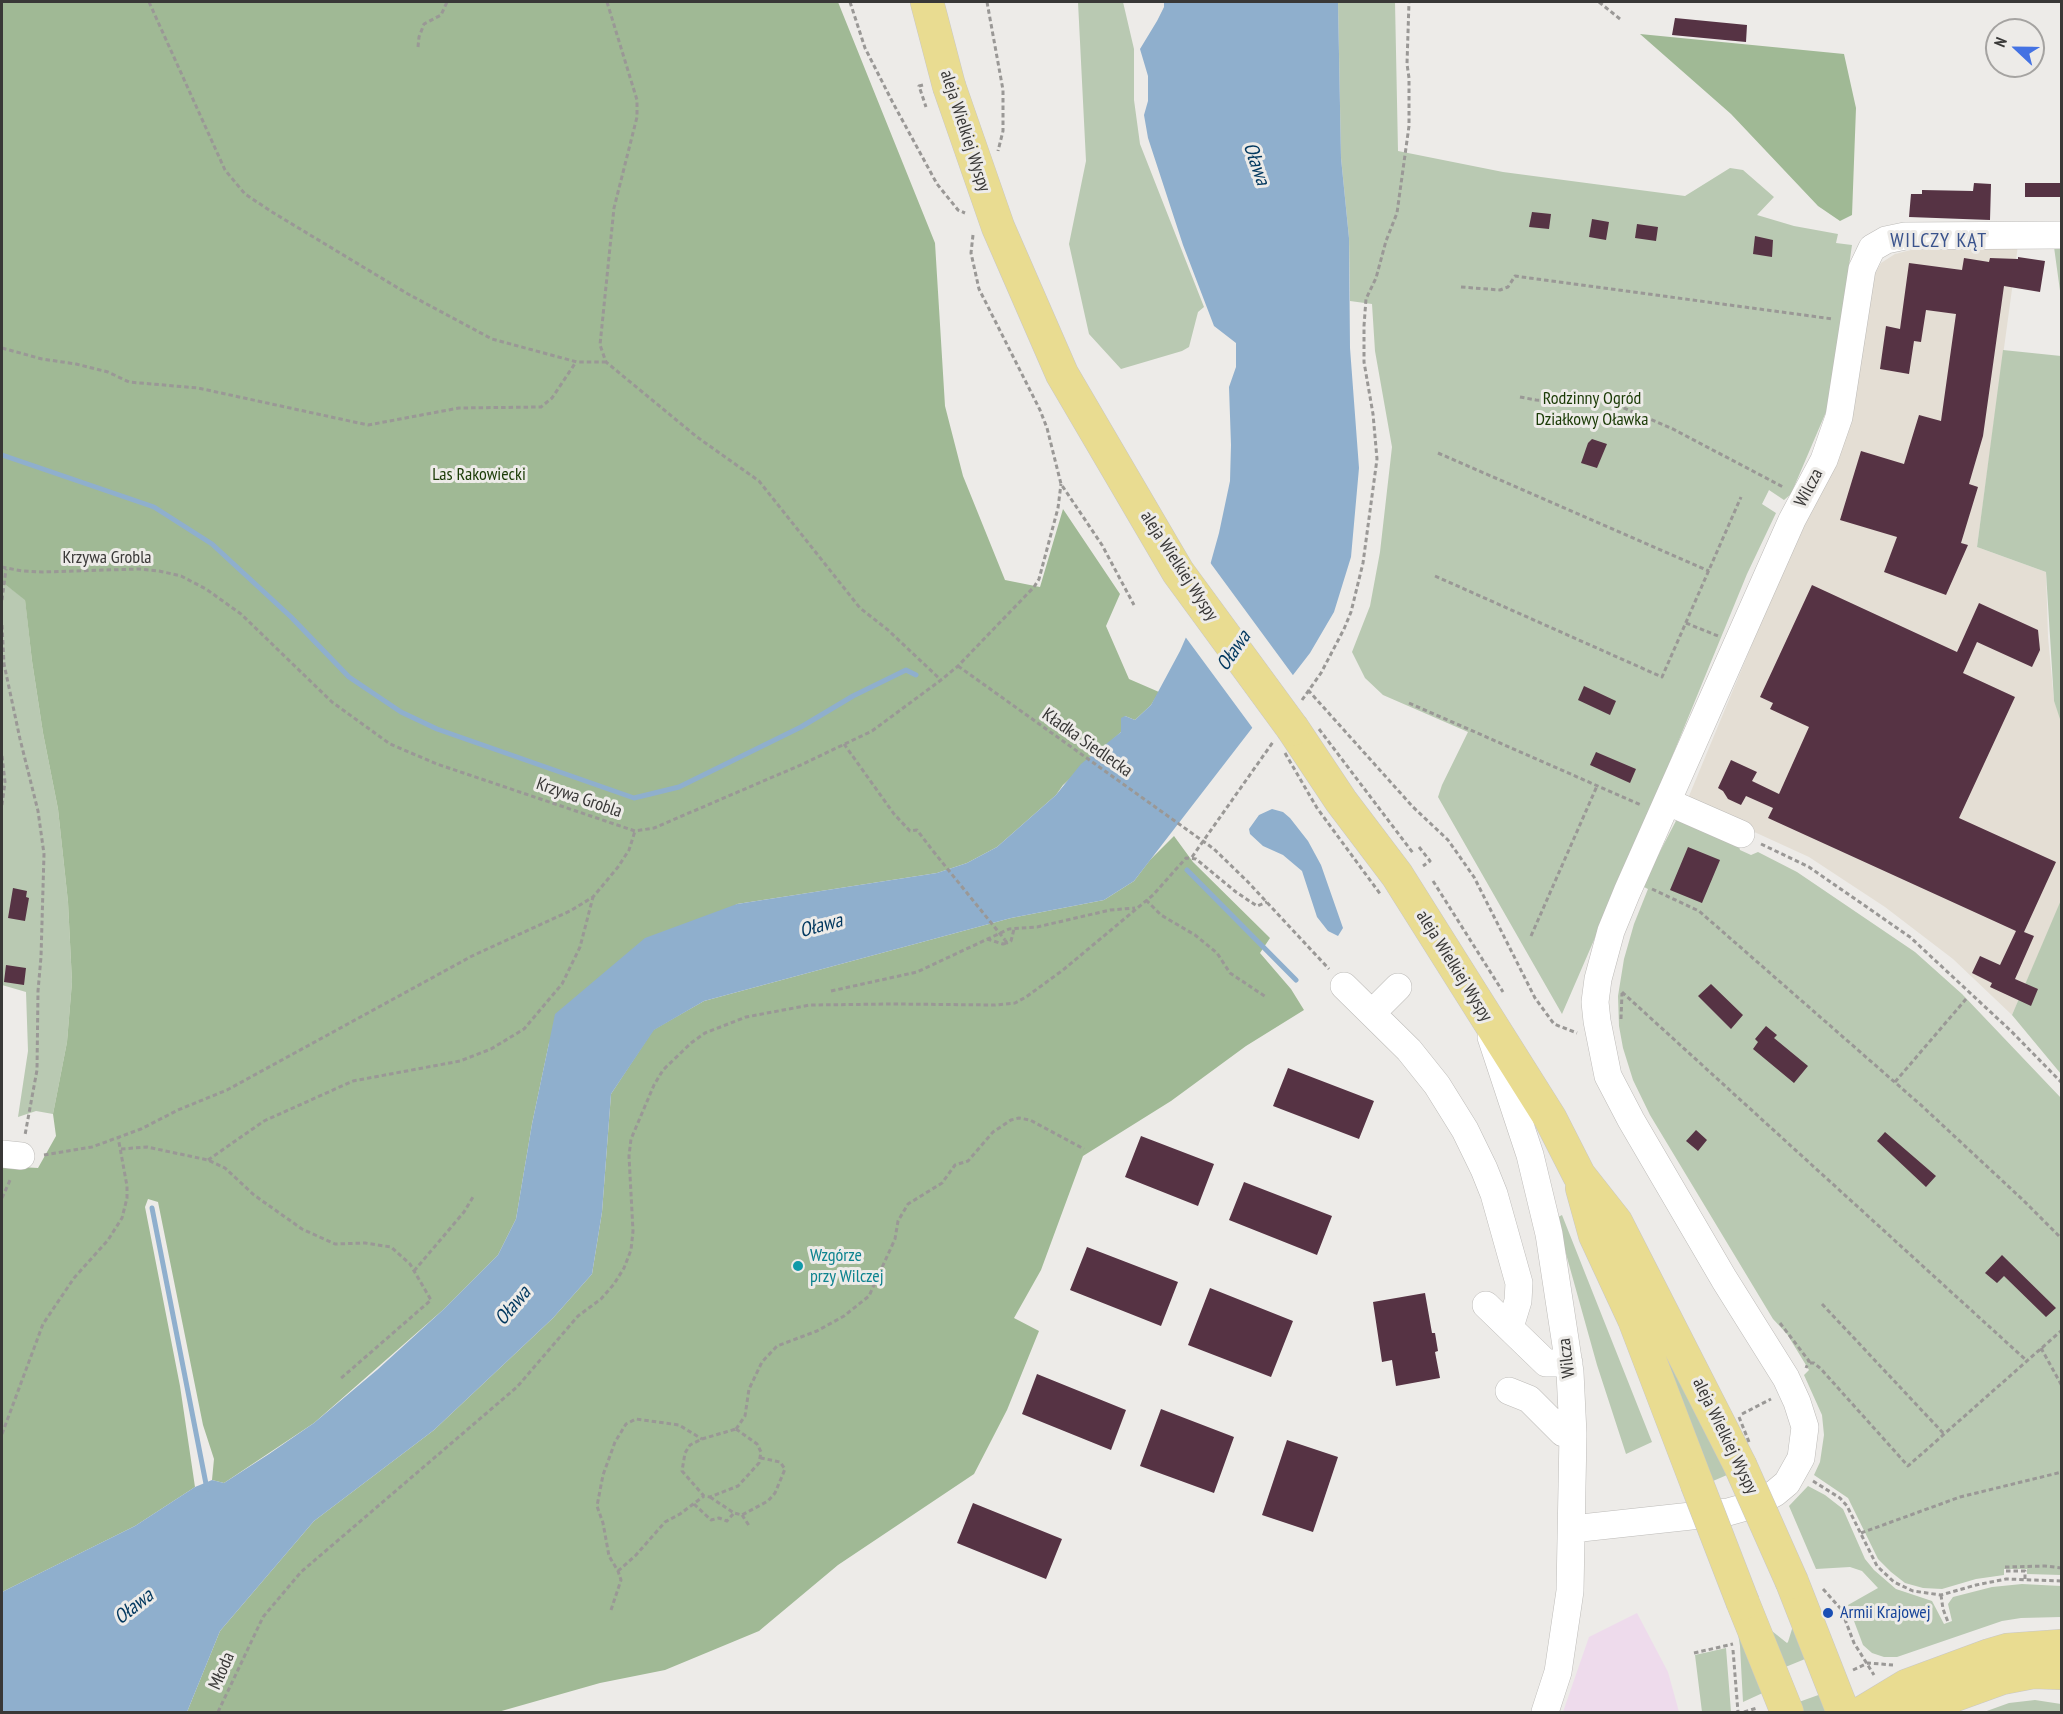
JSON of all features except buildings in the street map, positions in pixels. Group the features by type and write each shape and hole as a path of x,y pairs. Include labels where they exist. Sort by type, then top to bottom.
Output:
{"main road":[{"name":"aleja Wielkiej Wyspy","path":"927,2 932,95 998,227 1062,374 1178,572 1293,729 1341,801 1411,864 1483,1011 1550,1118 1579,1175 1616,1222 1740,1465 1792,1582 1843,1713"},
{"name":"aleja Wielkiej Wyspy","path":"1579,1175 1594,1234 1634,1319 1787,1713"},
{"path":"1863,1713 1905,1686 1990,1655 2017,1649 2061,1647"},
{"path":"1908,1713 2002,1678 2033,1672 2061,1673"}],"street":[{"name":"Wilcza","path":"1795,1472 1801,1458 1805,1427 1794,1394 1631,1120 1608,1076 1599,1042 1595,1002 1598,979 1611,931 1635,888 1660,806 1737,644 1792,520 1824,460 1839,417 1862,269 1872,248 1886,240 1905,236 2061,235"},
{"path":"1660,806 1741,834"},
{"path":"1344,986 1373,1012 1409,1050 1437,1086 1465,1130 1484,1169 1497,1202 1519,1283 1518,1301 1510,1327"},
{"path":"1373,1012 1398,987"},
{"name":"Wilcza","path":"1483,1011 1530,1155 1549,1234 1569,1363 1573,1434 1570,1591 1558,1672 1545,1713"},
{"path":"1486,1305 1546,1363 1569,1363"},
{"path":"1509,1391 1529,1399 1563,1432 1573,1434"},
{"path":"1572,1529 1728,1512 1753,1505 1775,1493 1795,1472"}],"path":[{"path":"149,2 225,170 245,194 408,294 492,339 577,362 606,362"},
{"path":"418,47 424,24 441,15 447,2"},
{"path":"607,2 637,100 637,117 614,208 600,345 606,362 697,437 759,481 860,608 888,630 941,680"},
{"path":"850,2 865,48 937,184 958,210 968,215"},
{"path":"1321,673 1351,612 1363,563 1370,519 1377,459 1374,414 1364,362 1366,299 1376,278 1386,241 1397,213 1409,126 1407,64 1409,2"},
{"path":"1599,2 1620,19"},
{"path":"993,148 996,157"},
{"path":"971,253 979,289 1047,428 1060,484 1102,545 1134,605"},
{"path":"1461,287 1500,290 1508,287 1515,276 1854,322"},
{"path":"2,348 42,359 108,372 129,382 198,388 368,425 459,408 541,406 552,398 577,362"},
{"path":"1520,397 1536,400 1612,403 1673,429 1803,498"},
{"path":"1438,453 1709,571"},
{"name":"Krzywa Grobla","path":"4,568 42,573 139,569 181,576 206,589 241,614 332,702 390,744 436,764 635,831 654,828 872,731 941,680 958,666 1040,579 1058,508 1060,484"},
{"path":"1435,576 1662,677 1741,497"},
{"path":"2,600 4,568"},
{"path":"1686,623 1737,644"},
{"path":"2,625 4,664 38,811 44,854 37,1070 11,1155 56,1154 92,1147 228,1090 472,956 570,911 592,897 618,867 629,850 635,831"},
{"name":"Kładka Siedlecka","path":"958,666 1197,837 1228,862 1344,986"},
{"path":"1308,690 1413,807 1448,840 1474,877 1535,998 1554,1024 1599,1042"},
{"path":"1409,703 1597,786 1660,806"},
{"path":"1312,720 1411,864 1430,861 1419,847"},
{"path":"844,744 894,814 910,831 917,830 1006,942"},
{"path":"2,756 5,782 2,805"},
{"name":"Młoda","path":"218,1713 263,1617 301,1572 517,1387 578,1316 601,1299 614,1284 631,1250 633,1232 629,1155 631,1138 663,1070 691,1043 705,1033 746,1017 810,1005 995,1005 1015,1003 1049,981 1146,900 1186,858 1192,857 1263,756"},
{"path":"1531,936 1597,786"},
{"path":"1741,834 1809,867 1910,937 2011,1031 2061,1083"},
{"path":"1192,857 1257,906 1267,902"},
{"path":"1635,888 1699,911 1895,1082 2015,1192 2061,1239"},
{"path":"208,1160 264,1121 353,1080 460,1062 491,1049 524,1029 562,984 580,948 592,897"},
{"path":"1146,900 1161,915 1195,935 1217,953 1230,973 1266,997"},
{"path":"831,991 917,972 1009,929 1036,927 1110,910 1137,908"},
{"path":"987,939 1003,944 1011,940 1014,929"},
{"path":"1621,1021 1621,991 2027,1360"},
{"path":"1895,1082 1966,999"},
{"path":"750,1527 742,1515 704,1496 682,1471 682,1465 690,1445 736,1429 745,1416 749,1389 762,1362 777,1346 817,1331 844,1316 869,1296 895,1239 898,1221 908,1204 942,1183 955,1165 968,1161 993,1132 1011,1120 1019,1118 1030,1120 1084,1149"},
{"path":"2,1434 43,1324 74,1278 108,1240 122,1218 128,1198 118,1137"},
{"path":"120,1149 147,1147 208,1160 225,1168 254,1195 302,1229 335,1244 365,1243 391,1247 410,1264 431,1300 339,1380"},
{"path":"414,1271 464,1212 473,1197"},
{"path":"1822,1304 1944,1434"},
{"path":"1774,1316 1790,1334 1808,1365 1814,1363 1821,1369 1908,1466 2061,1330"},
{"path":"2041,1348 2061,1386"},
{"path":"1747,1412 1773,1398"},
{"path":"611,1610 621,1580 609,1556 603,1523 597,1506 603,1475 615,1442 626,1424 636,1419 679,1425 702,1439"},
{"path":"736,1429 757,1444 761,1458"},
{"path":"710,1497 738,1485 761,1458"},
{"path":"742,1515 768,1501 775,1493 784,1469 780,1462 761,1458"},
{"path":"1795,1472 1840,1498 1852,1514 1877,1566 1894,1582 1913,1591 1941,1595 1996,1581 2025,1579 2061,1581"},
{"path":"1861,1533 1960,1497 2061,1472"},
{"path":"618,1570 636,1555 665,1522 704,1496"},
{"path":"694,1504 711,1520 719,1518 727,1521 734,1513"},
{"path":"2025,1579 2025,1571 2006,1569 2045,1566 2061,1568"},
{"path":"1941,1595 1948,1622"},
{"path":"1841,1609 1854,1643 1868,1663"},
{"path":"1694,1653 1732,1644 1738,1713"}],"shaded area":[{"path":"2018,245 1977,547 2046,572 2048,637 2054,701 2062,722 2062,900 2012,1015 1953,959 1885,907 1809,857 1702,808 1689,796 1782,572 1872,279 1881,263 1895,254 1919,248"},
{"path":"1637,1613 1668,1672 1679,1712 1563,1712 1589,1637"}],"green space":[{"name":"Las Rakowiecki","path":"2,2 838,2 935,243 945,406 963,476 1005,580 1040,587 1063,509 1120,594 1106,626 1129,679 1159,692 1151,705 1135,720 1125,716 1121,732 1063,785 1056,795 997,847 967,863 937,873 737,904 549,1043 516,1219 498,1255 444,1309 314,1423 224,1483 212,1480 214,1459 203,1425 158,1202 148,1199 145,1207 180,1386 195,1487 135,1526 2,1592 2,1166 38,1168 56,1136 53,1114 67,1042 72,982 68,902 58,809 43,733 25,600 2,582"},
{"path":"1078,2 1123,2 1134,49 1134,100 1140,144 1204,307 1198,312 1189,347 1121,369 1089,334 1069,244 1086,161"},
{"name":"Rodzinny Ogród Działkowy Oławka","path":"1338,2 1395,2 1398,151 1503,172 1685,196 1730,168 1743,170 1774,197 1757,215 1794,226 1838,234 1836,243 1852,245 1829,405 1791,494 1784,500 1769,490 1762,504 1776,513 1747,574 1649,813 1562,1014 1438,797 1468,732 1383,695 1365,678 1352,652 1370,606 1380,552 1392,447 1375,351 1372,304 1350,301 1349,238 1341,158"},
{"path":"1640,34 1844,54 1856,108 1852,215 1840,221 1818,206 1731,114"},
{"path":"2061,246 2061,298 2054,247"},
{"path":"2003,350 2061,356 2061,722 2054,701 2046,572 1977,547"},
{"path":"2,582 25,599 43,733 58,809 68,902 72,982 67,1042 53,1114 36,1111 18,1117 28,1051 26,992 2,985"},
{"path":"1678,817 1738,843 1740,850 1751,855 1758,852 1797,872 1915,952 1962,994 2061,1098 2061,1575 2027,1574 2027,1569 2004,1569 2004,1575 1976,1579 1942,1589 1923,1588 1905,1583 1878,1559 1848,1498 1814,1475 1820,1462 1824,1435 1822,1415 1804,1375 1809,1370 1787,1334 1773,1319 1650,1115 1633,1080 1623,1048 1619,1026 1618,996 1624,959 1634,924 1648,889 1642,886"},
{"path":"1174,836 1193,862 1270,938 1260,953 1291,989 1304,1010 1246,1046 1171,1101 1083,1156 1041,1270 1014,1318 1039,1331 1007,1410 974,1474 838,1565 759,1631 665,1670 600,1683 498,1712 187,1712 220,1631 314,1521 434,1430 553,1318 592,1274 602,1212 611,1094 653,1030 704,1001 1011,918 1104,900 1134,881 1150,860"},
{"path":"2061,900 2061,1074 2012,1015"},
{"path":"1593,1204 1727,1475 1713,1481"},
{"path":"1562,1215 1652,1442 1626,1454 1597,1365 1556,1218"},
{"path":"1808,1486 1825,1495 1843,1509 1865,1559 1874,1570 1896,1589 1932,1601 1944,1624 1952,1621 1948,1604 1953,1597 1992,1587 2022,1584 2061,1586 2061,1617 2002,1621 1897,1657 1884,1657 1872,1653 1863,1645 1848,1605 1878,1588 1862,1571 1850,1567 1816,1569 1789,1506"},
{"path":"1737,1627 1767,1691 1743,1702 1740,1646"},
{"path":"1794,1627 1810,1657 1783,1668 1772,1631 1787,1643"},
{"path":"1726,1648 1731,1712 1702,1712 1695,1655"},
{"path":"1824,1693 1827,1712 1802,1712 1796,1703"},
{"path":"2035,1700 2061,1704 2061,1712 1984,1712 2009,1703"}],"water":[{"name":"Oława","path":"1164,2 1338,2 1341,158 1349,238 1350,348 1359,468 1351,557 1334,612 1310,653 1134,881 1104,900 1011,918 704,1001 654,1030 611,1094 602,1212 592,1274 553,1318 434,1430 314,1521 220,1631 187,1712 2,1712 2,1592 135,1526 195,1487 212,1480 224,1483 269,1454 314,1423 377,1370 444,1309 498,1255 516,1219 532,1124 555,1014 645,938 737,904 937,873 967,863 997,847 1056,795 1081,764 1121,732 1121,718 1125,716 1135,720 1151,705 1180,651 1197,612 1219,533 1230,481 1229,387 1236,367 1236,343 1214,326 1183,245 1148,138 1144,115 1148,101 1148,76 1140,49 1157,21"},
{"path":"1272,809 1283,812 1290,818 1308,841 1321,865 1343,928 1338,936 1328,931 1317,917 1302,871 1283,855 1263,846 1250,834 1249,829 1259,815"}],"pier":[{"path":"1209,561 1295,678 1254,730 1184,635"}],"waterway":[{"path":"2,455 154,507 212,544 291,617 349,677 401,712 437,729 634,798 679,787 801,727 853,696 906,670 916,675"},
{"path":"1187,870 1296,980"},
{"path":"152,1208 207,1489"}],"place":[{"name":"Wzgórze przy Wilczej","path":"798,1266"},
{"name":"Armii Krajowej","path":"1828,1613"}],"district":[{"name":"WILCZY KĄT","path":"1939,241"}]}
